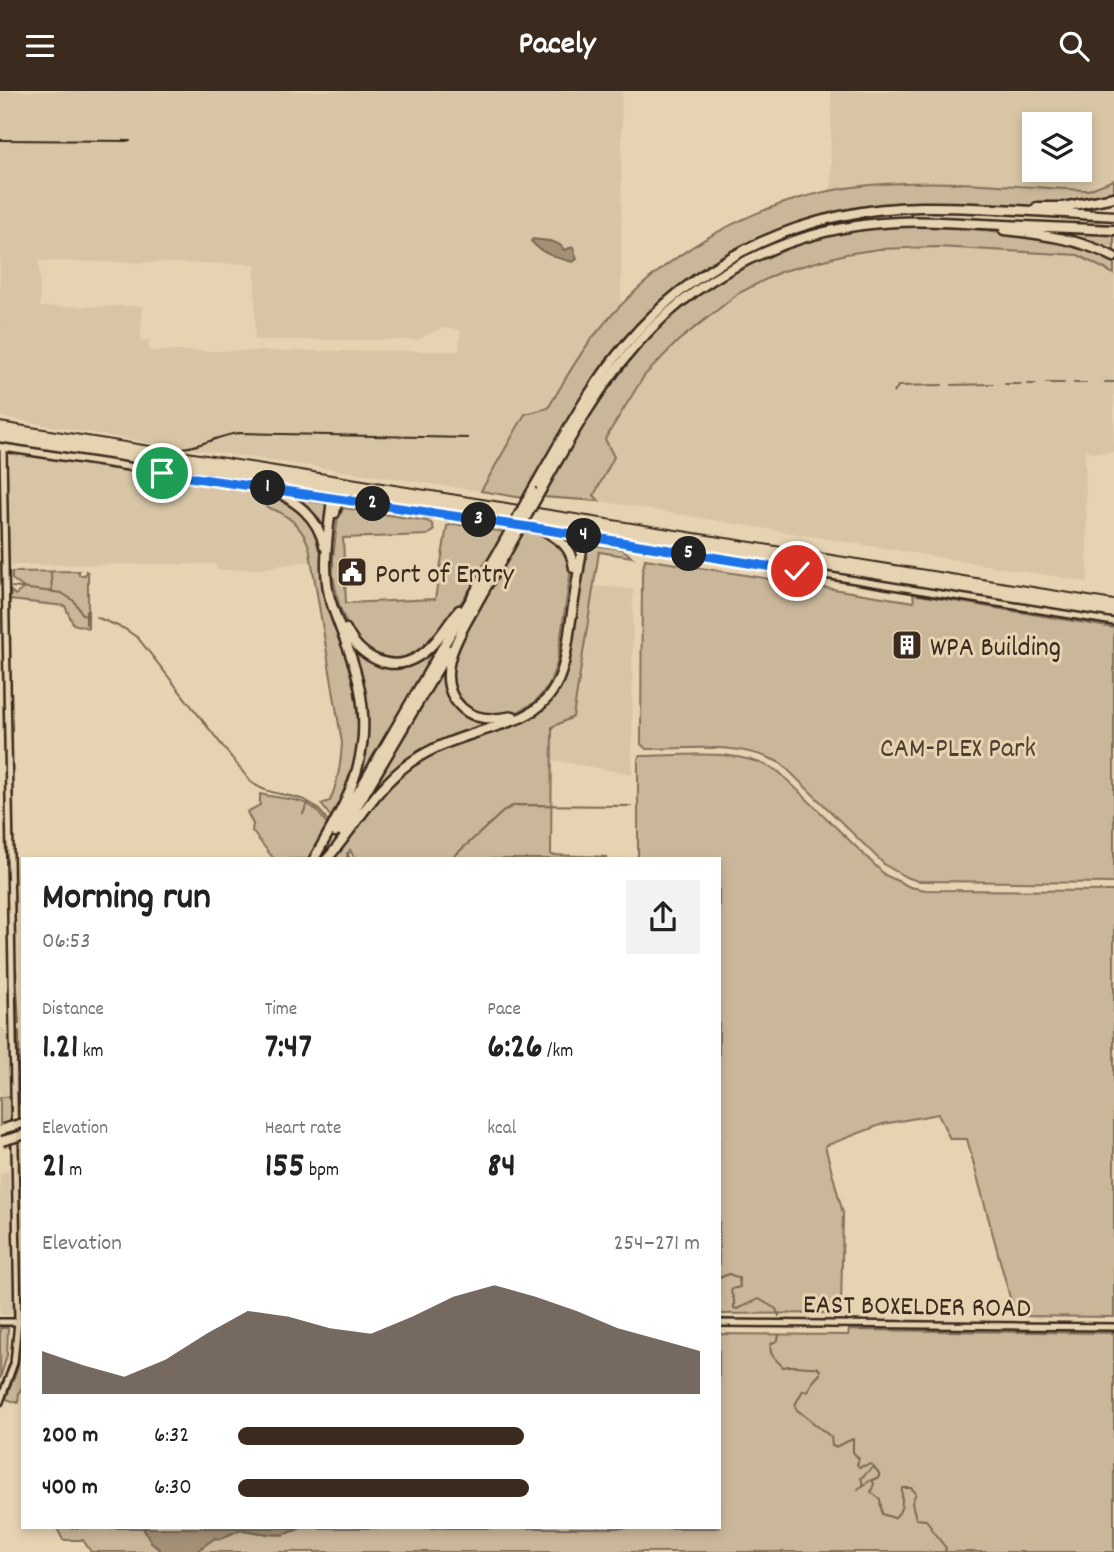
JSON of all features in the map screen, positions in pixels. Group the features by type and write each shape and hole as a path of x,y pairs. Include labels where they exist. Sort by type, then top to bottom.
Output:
{"highway":[{"path":"327,857 604,372 648,320 686,286 737,254 789,230 838,216 923,207 1063,207 1114,197"},
{"path":"923,207 1114,216"},
{"path":"536,490 584,414 626,356 656,324 698,289 755,256 820,233 882,223 938,222 1114,230"},
{"path":"938,222 1060,238 1114,257"},
{"path":"271,488 309,513 323,538 330,596 358,676 364,719 360,760 349,795 318,857"},
{"path":"335,498 331,557 335,601 354,643 373,659 396,663 419,656 433,644 487,579"},
{"path":"326,556 335,498"},
{"path":"542,529 569,548 574,568"},
{"path":"487,579 451,653 447,678 450,690 460,706 469,714 492,719 524,712 549,689 561,658 574,568 582,535"},
{"path":"328,857 370,801 412,761 441,744 524,716 545,701 562,671 582,535"},
{"path":"318,857 438,653 487,579"},
{"path":"2,1129 21,1124"},
{"path":"1,1141 21,1136"}],"main road":[{"path":"0,1402 15,1363 21,1322 2,448 582,535 1114,622"},
{"path":"0,1322 21,1322"},
{"name":"EAST BOXELDER ROAD","path":"721,1323 1114,1327"}],"shaded area":[{"path":"0,91 622,91 621,306 594,336 548,408 525,414 481,491 137,441 0,417","holes":["39,261 255,264 255,340 417,340 442,328 460,330 459,351 149,351 149,340 141,340 142,306 40,307"]},
{"path":"831,91 1114,91 1114,180 1088,190 913,183 869,185 831,191"},
{"path":"531,241 554,242 564,250 573,247 577,259 573,262 550,255 535,245"},
{"path":"937,247 1078,255 1114,274 1114,452 1094,453 1085,449 1088,582 599,501 594,495 614,457 605,439 644,376 678,341 739,293 780,272 812,262 879,249"},
{"path":"9,453 268,494 266,507 279,511 297,525 306,537 311,561 257,569 217,570 216,564 9,565"},
{"path":"594,586 633,589 632,774 551,760 552,727 573,717"},
{"path":"0,1026 8,1034 10,1096 0,1098"},
{"path":"9,1171 13,1311 9,1315 0,1315 0,1173"},
{"path":"144,1529 241,1529 220,1539 215,1538 197,1551 162,1552 152,1543"},
{"path":"241,1529 299,1529 281,1534"}],"green space":[{"path":"1114,180 1114,195 1068,205 1025,207 932,203 867,209 820,218 776,232 734,251 695,275 658,303 625,337 586,390 523,498 481,491 525,414 548,408 587,344 621,306 650,278 717,232 791,201 870,185 952,183 1088,190"},
{"path":"904,226 1011,233 1066,244 1114,261 1114,274 1078,255 937,247 879,249 846,254 780,272 739,293 678,341 644,376 605,439 614,457 594,495 599,501 543,497 587,419 617,374 675,312 708,287 743,267 780,251 861,230"},
{"path":"1045,231 1114,235 1114,255"},
{"path":"268,494 282,498 301,510 315,526 322,547 325,583 352,669 360,711 361,734 355,772 339,810 312,857 272,857 252,831 253,824 247,812 260,805 260,794 304,803 316,810 327,824 331,817 321,804 330,801 333,794 342,751 309,546 292,521 266,507"},
{"path":"296,499 327,504 326,542"},
{"path":"344,508 427,521 432,524 434,530 427,535 343,538 346,603 435,599 447,526 454,524 505,532 480,575 432,644 411,658 390,661 367,653 350,632 339,605 333,576 338,516"},
{"path":"521,532 547,535 567,550 571,569 557,663 548,687 534,703 514,714 492,717 466,709 451,687 452,654"},
{"path":"593,545 622,549 632,557 599,552 573,717 552,727 551,855 606,857 354,857 350,850 347,857 335,857 375,801 412,765 442,748 526,721 551,702 565,673 584,556"},
{"name":"CAM-PLEX Park","path":"645,559 914,602 913,594 1114,628 1114,883 918,881 885,865 782,764 766,757 732,749 646,749 641,744 642,574"},
{"path":"79,571 79,575 85,575 86,571 88,573 88,628 73,624 65,606 10,600 11,591 15,595 24,588 12,579 12,572"},
{"path":"346,638 368,658 386,665 405,661 431,649 435,650 356,788 354,786 364,696 361,677"},
{"path":"448,661 448,689 477,720 488,723 488,727 437,744 368,799"},
{"path":"711,755 763,764 779,772 885,875 910,887 926,890 1114,891 1114,1317 1015,1316 967,1139 950,1139 938,1114 883,1124 825,1146 843,1213 841,1308 837,1313 721,1314 721,857 638,857 640,756"},
{"path":"10,1096 11,1124 0,1127 0,1098"},
{"path":"0,1328 8,1328 7,1355 0,1379"},
{"path":"849,1330 1114,1333 1114,1552 190,1552 215,1538 220,1539 241,1529 281,1534 299,1529 721,1529 721,1334 848,1335"},
{"path":"21,1341 21,1389 18,1403 6,1399 17,1369"},
{"path":"58,1529 144,1529 152,1543 162,1552 91,1552 83,1540 63,1540"}],"waterway":[{"path":"1105,382 1114,382"},
{"path":"1046,383 1064,383"},
{"path":"1074,383 1086,383"},
{"path":"952,385 993,384"},
{"path":"1005,384 1021,384"},
{"path":"1027,384 1036,384"},
{"path":"894,393 898,386 942,385"},
{"path":"51,573 52,592"},
{"path":"12,587 62,593 74,601 83,615 88,616"},
{"path":"86,624 86,610 88,612"},
{"path":"96,617 125,629 138,638 250,781 270,792 310,803 319,809 327,820"},
{"path":"303,814 308,802"},
{"path":"453,857 505,810 515,805 631,806"},
{"path":"347,853 349,857"},
{"path":"16,969 19,1024"},
{"path":"19,1031 20,1104"},
{"path":"721,1277 729,1274 739,1278 740,1287 732,1289 731,1292 734,1308 759,1299 776,1309 779,1316"},
{"path":"779,1335 778,1340 771,1344 771,1351 783,1367 817,1367 820,1370 808,1392 803,1390 795,1405 796,1409 831,1437 832,1446 853,1439 853,1452 859,1459 859,1467 871,1464 879,1473 879,1477 872,1480 874,1484 871,1492 880,1499 882,1514 894,1518 901,1508 902,1488 911,1488 916,1493 912,1503 916,1519 926,1520 946,1548 945,1552"},
{"path":"863,1484 861,1478 873,1467"},
{"path":"858,1489 871,1480"}],"railway":[{"path":"0,140 130,141"},
{"path":"0,422 1114,600"},
{"path":"183,448 239,433 468,438"}],"place":[{"name":"Port of Entry","path":"352,572"},
{"name":"WPA Building","path":"907,645"}],"route":[{"path":"162,473 542,529 797,571"}]}
